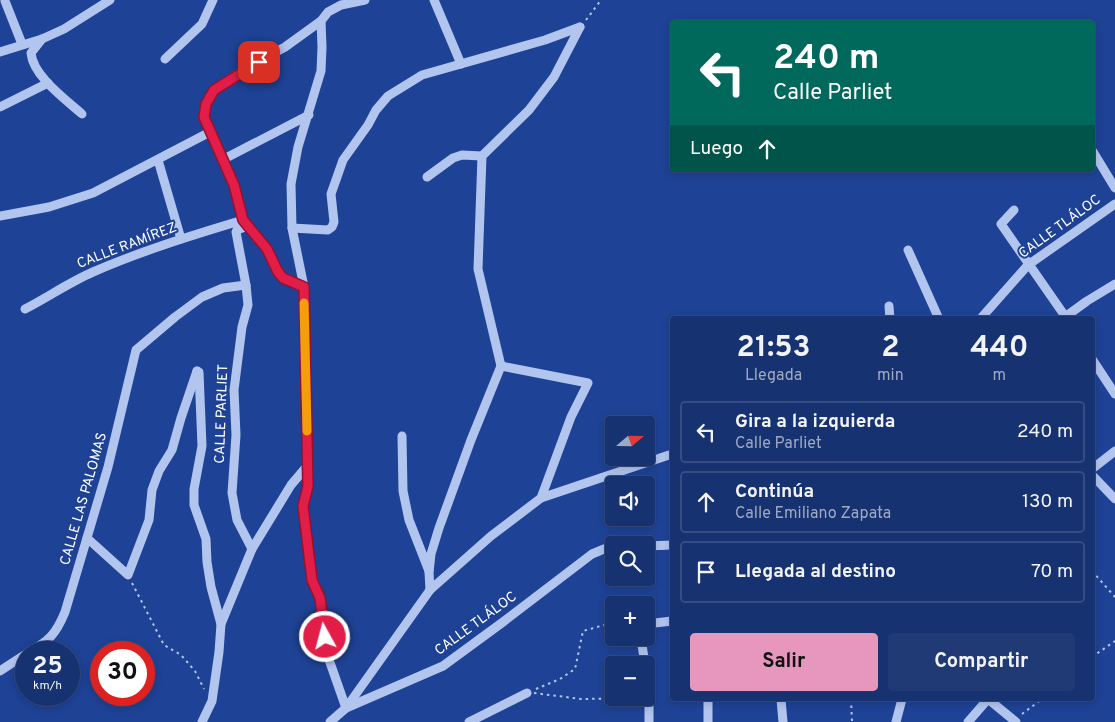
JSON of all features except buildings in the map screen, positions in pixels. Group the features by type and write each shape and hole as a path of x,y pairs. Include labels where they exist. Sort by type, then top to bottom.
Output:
{"street":[{"path":"0,52 42,39 64,29 110,0"},
{"path":"165,59 202,24 212,0"},
{"path":"5,1 22,44"},
{"path":"304,287 283,278 267,249 245,223 224,159 204,117 206,104 214,90 285,47 321,21 339,2 362,1"},
{"path":"438,1 461,64"},
{"path":"321,21 321,70 298,148 291,184 292,228 304,287 308,486 303,506 312,580 320,598 327,654 346,708"},
{"path":"292,228 328,230 332,227 334,222 331,194 343,160 368,125 376,110 388,96 422,75 544,40 580,27"},
{"path":"430,590 431,554 439,528 471,440 502,366 478,269 482,156 529,110 554,77 580,27"},
{"path":"42,39 31,53 34,64 48,83 82,114"},
{"path":"0,107 48,83"},
{"path":"224,159 308,114"},
{"path":"0,216 49,207 93,193 210,132"},
{"path":"427,177 452,158 462,155 482,156"},
{"path":"1095,155 1115,188"},
{"path":"158,160 181,239"},
{"name":"CALLE TLÁLOC","path":"983,316 1028,265 1115,204"},
{"path":"1014,210 1001,224 1065,316"},
{"name":"CALLE RAMÍREZ","path":"25,309 94,272 181,239 245,223"},
{"name":"CALLE PARLIET","path":"245,223 236,232 248,305 242,327 234,390 236,435 232,492 237,520 252,549"},
{"path":"908,250 938,316"},
{"name":"CALLE LAS PALOMAS","path":"45,641 58,630 70,596 111,457 136,350 202,298 223,288 246,284"},
{"path":"1068,316 1087,301 1115,284"},
{"path":"889,306 890,316"},
{"path":"1095,364 1115,394"},
{"path":"502,366 588,383 571,417 541,498"},
{"path":"87,538 128,575 149,520 152,490 159,471 172,450 180,418 198,371 202,446 194,489 194,505 206,539 206,562 221,624"},
{"path":"402,436 402,491 409,520 429,572"},
{"path":"1095,467 1115,451"},
{"path":"330,722 346,708 430,590 491,536 541,498 670,455"},
{"path":"202,722 212,701 221,624 252,549 291,485 308,465"},
{"path":"1095,478 1115,499"},
{"path":"655,546 670,545"},
{"name":"CALLE TLÁLOC","path":"346,708 443,666 592,554 605,549"},
{"path":"655,623 670,621"},
{"name":"CALLE LAS PALOMAS","path":"0,671 15,660"},
{"path":"469,722 527,693"},
{"path":"708,701 708,722"},
{"path":"781,701 783,722"},
{"path":"896,722 901,701"},
{"path":"968,722 986,701"},
{"path":"990,701 1015,721"},
{"path":"649,706 649,722"}],"path":[{"path":"580,27 601,0"},
{"path":"1095,574 1115,597"},
{"path":"128,575 164,645 180,655 195,671 212,701"},
{"path":"527,693 560,679 575,669 583,631 605,625"},
{"path":"1095,655 1115,641"},
{"path":"527,693 581,699 605,699"},
{"path":"851,701 852,722"},
{"path":"1015,721 1040,701"}],"slow traffic":[{"path":"304,303 307,431"}],"route":[{"path":"259,62 214,90 206,104 204,117 234,185 243,220 267,249 283,278 304,287 308,486 303,506 312,580 320,598 325,637"}]}
